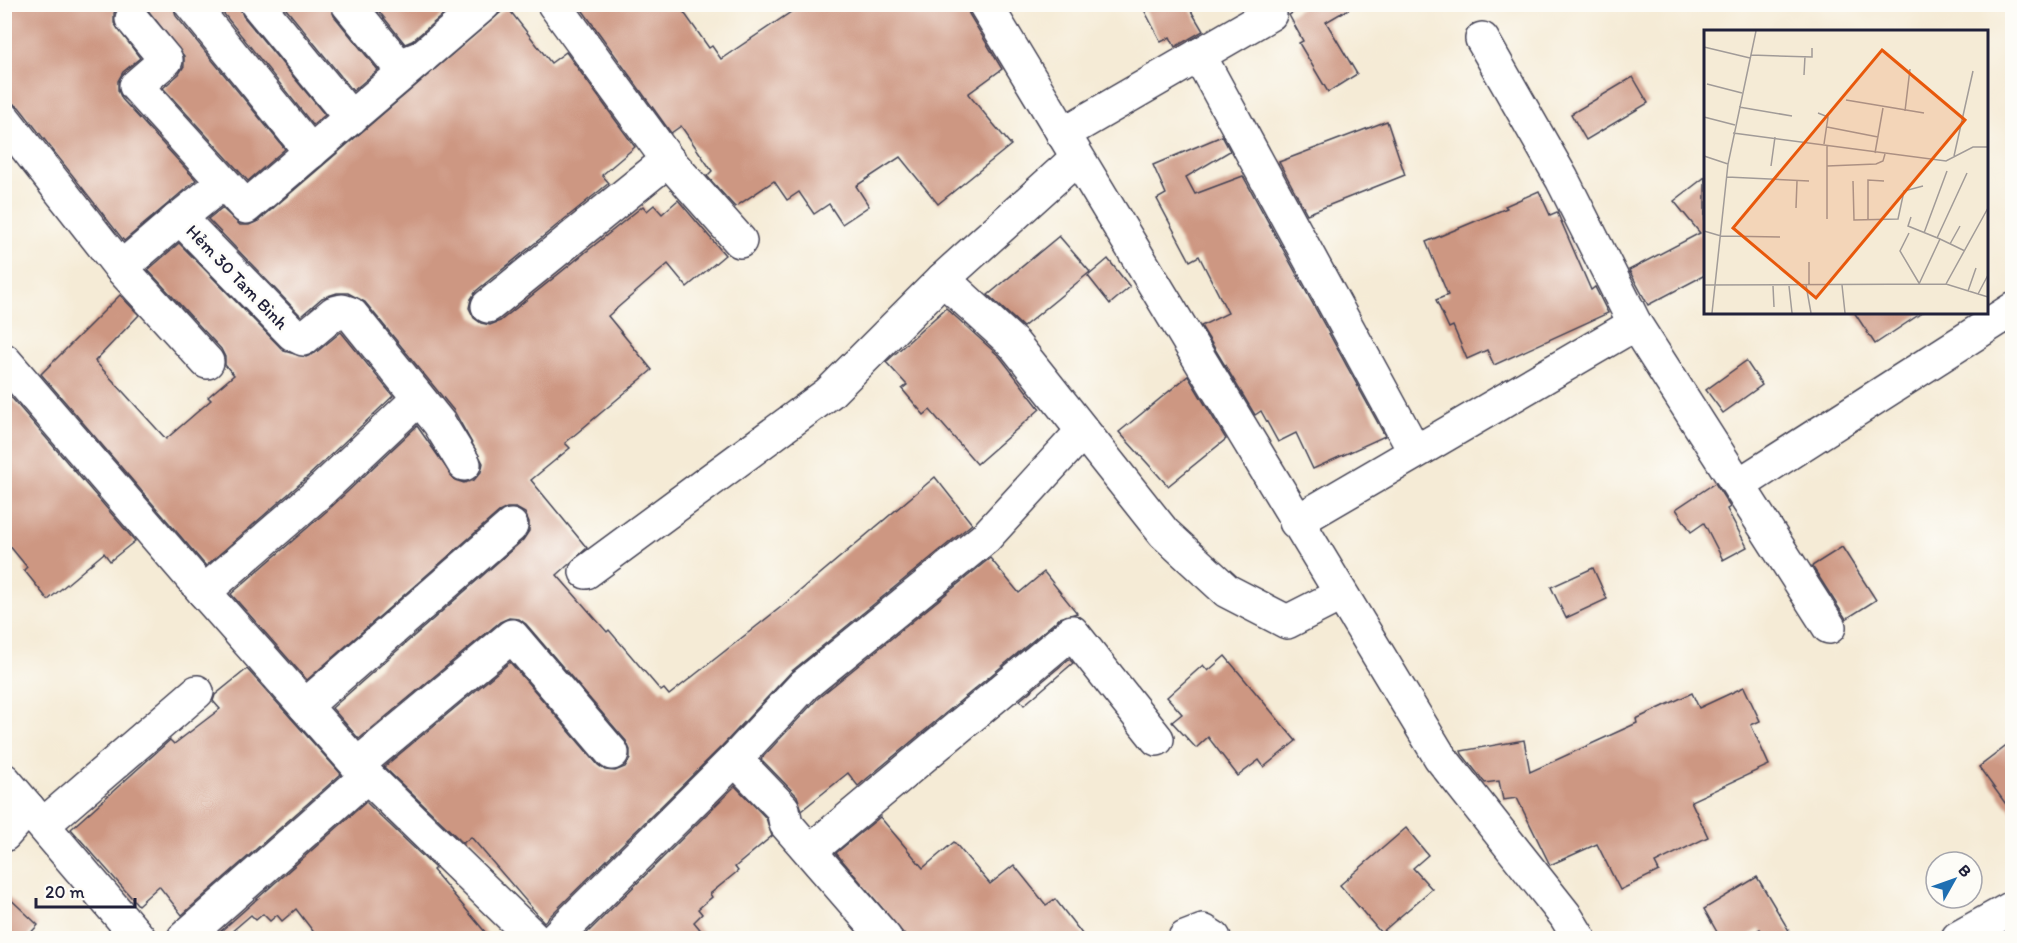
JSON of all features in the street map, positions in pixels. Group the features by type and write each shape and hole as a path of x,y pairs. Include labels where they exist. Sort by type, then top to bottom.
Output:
{"street":[{"path":"191,4 311,152"},
{"path":"257,4 351,118"},
{"path":"348,4 399,66 422,57"},
{"path":"132,19 166,60 136,86 246,207 484,4"},
{"path":"554,4 668,160 740,241"},
{"path":"985,4 1440,758 1565,915 1579,939"},
{"path":"586,572 829,393 887,337 1070,146 1200,55 1270,14 1267,4"},
{"path":"1482,39 1562,179 1635,324 1828,627"},
{"path":"1200,55 1415,452"},
{"path":"4,119 121,268 207,362"},
{"path":"488,306 668,160"},
{"path":"177,220 223,183"},
{"name":"Hẻm 30 Tam Bình","path":"121,268 177,220 183,221 293,334 303,339 311,335 334,313 342,311 351,314 439,423 464,464"},
{"path":"943,279 1014,344 1164,533 1227,591 1287,622 1340,595"},
{"path":"1739,485 2013,310"},
{"path":"1296,522 1635,324"},
{"path":"4,360 204,592 362,770 534,939"},
{"path":"204,592 315,496 418,399"},
{"path":"555,939 735,759 804,685 985,538 1083,431"},
{"path":"305,706 511,526"},
{"path":"810,851 1072,632 1157,739"},
{"path":"184,939 362,770 512,636 612,753"},
{"path":"4,835 35,817 197,692"},
{"path":"735,759 783,809 786,824 885,939"},
{"path":"4,780 139,939"},
{"path":"1958,939 2013,908"},
{"path":"1185,939 1203,931 1214,939"}],"building":[{"path":"4,4 120,4 114,13 114,23 140,58 123,72 118,81 118,90 122,99 196,180 124,241 19,107 4,98"},
{"path":"143,4 173,4 176,16 285,149 248,181 163,88 179,74 184,66 184,56"},
{"path":"216,4 239,4 243,16 325,115 313,125"},
{"path":"282,4 330,4 334,16 378,70 353,91"},
{"path":"373,4 448,4 451,8 412,41 405,44"},
{"path":"578,4 678,4 709,48 712,46 721,59 803,4 966,4 969,14 1002,69 968,94 1011,145 938,204 900,157 856,186 869,206 842,224 829,204 814,214 799,192 787,200 774,181 735,207 707,176 712,171 681,126 671,133"},
{"path":"1141,4 1187,4 1203,31 1175,47 1170,37 1161,42"},
{"path":"1307,4 1357,4 1326,22 1357,74 1328,92 1299,43 1303,41 1289,15"},
{"path":"507,7 551,63 566,52 635,147 602,175 609,183 476,291 469,308 474,318 490,325 500,321 643,206 647,211 654,205 662,214 678,200 725,255 687,287 668,264 608,316 652,370 565,443 570,448 531,480 587,548 557,575 607,632 609,630 661,691 664,689 669,695 781,607 935,477 972,524 792,671 722,746 544,922 471,837 463,843 384,767 510,662 598,765 605,770 615,771 625,767 630,759 630,750 626,741 526,624 519,619 509,618 500,622 359,739 332,708 523,540 529,531 529,522 525,513 516,508 507,508 499,512 307,680 231,594 328,510 417,426 455,480 464,483 474,480 481,472 483,463 454,411 365,302 348,293 337,293 322,298 301,316 208,219 222,208 240,225 249,225 258,221"},
{"path":"1633,77 1648,103 1586,140 1571,114"},
{"path":"1387,121 1405,175 1307,214 1279,162"},
{"path":"1222,136 1230,151 1186,177 1195,194 1243,176 1385,436 1313,469 1296,433 1278,442 1261,411 1255,415 1201,326 1228,313 1199,256 1190,261 1157,199 1166,194 1153,165"},
{"path":"1704,178 1704,276 1648,305 1629,270 1700,233 1674,201"},
{"path":"1539,191 1550,215 1557,212 1591,290 1595,287 1608,313 1494,365 1487,350 1467,359 1453,326 1449,328 1436,300 1448,295 1426,242 1507,208 1505,206"},
{"path":"1059,236 1090,272 1023,327 988,295"},
{"path":"179,243 284,351 306,357 315,353 341,332 393,396 302,482 206,566 41,374 120,295 139,315 95,361 166,439 211,400 208,397 234,375 225,365 225,357 221,349 148,270"},
{"path":"1108,259 1130,287 1110,304 1088,276"},
{"path":"946,308 1000,357 1040,409 977,464 930,410 924,415 902,389 907,385 886,362"},
{"path":"1855,314 1920,314 1875,344"},
{"path":"1746,361 1762,385 1723,413 1706,390"},
{"path":"1188,376 1226,439 1168,486 1119,432"},
{"path":"4,389 135,541 110,561 104,553 48,600 24,570 27,567 4,539"},
{"path":"1715,483 1730,507 1727,509 1747,547 1723,560 1704,523 1691,532 1676,509"},
{"path":"1842,547 1876,600 1846,619 1812,566"},
{"path":"990,558 1019,593 1044,572 1077,613 1060,618 858,786 848,773 802,810 797,796 761,759 817,699"},
{"path":"1593,568 1607,599 1566,618 1551,587"},
{"path":"1225,656 1296,741 1264,767 1259,760 1238,776 1208,737 1196,748 1172,722 1182,714 1167,697 1203,665 1208,671"},
{"path":"1069,659 1073,663 1024,705 1020,700"},
{"path":"247,669 341,774 182,915 159,886 138,905 71,829 170,740 174,744 220,709 213,701 215,695"},
{"path":"1744,687 1760,721 1751,725 1769,765 1691,801 1708,837 1655,863 1659,871 1620,890 1597,844 1550,865 1517,798 1503,800 1499,781 1485,783 1461,751 1524,740 1530,772 1637,723 1636,719 1692,693 1699,708"},
{"path":"2013,741 2013,814 1979,767"},
{"path":"735,786 766,818 772,836 735,867 738,871 710,894 712,897 698,909 702,914 694,922 708,939 581,939"},
{"path":"366,802 435,868 433,870 491,939 319,939 296,909 282,921 277,915 270,921 263,914 256,920 251,915 223,939 212,939"},
{"path":"880,817 923,868 954,842 990,884 1014,865 1046,905 1055,899 1086,939 908,939 836,853"},
{"path":"1406,828 1428,855 1413,868 1432,889 1381,933 1340,885"},
{"path":"1757,877 1794,939 1767,939 1760,929 1743,939 1721,939 1704,909"},
{"path":"4,893 38,925 25,939 4,939"}]}
